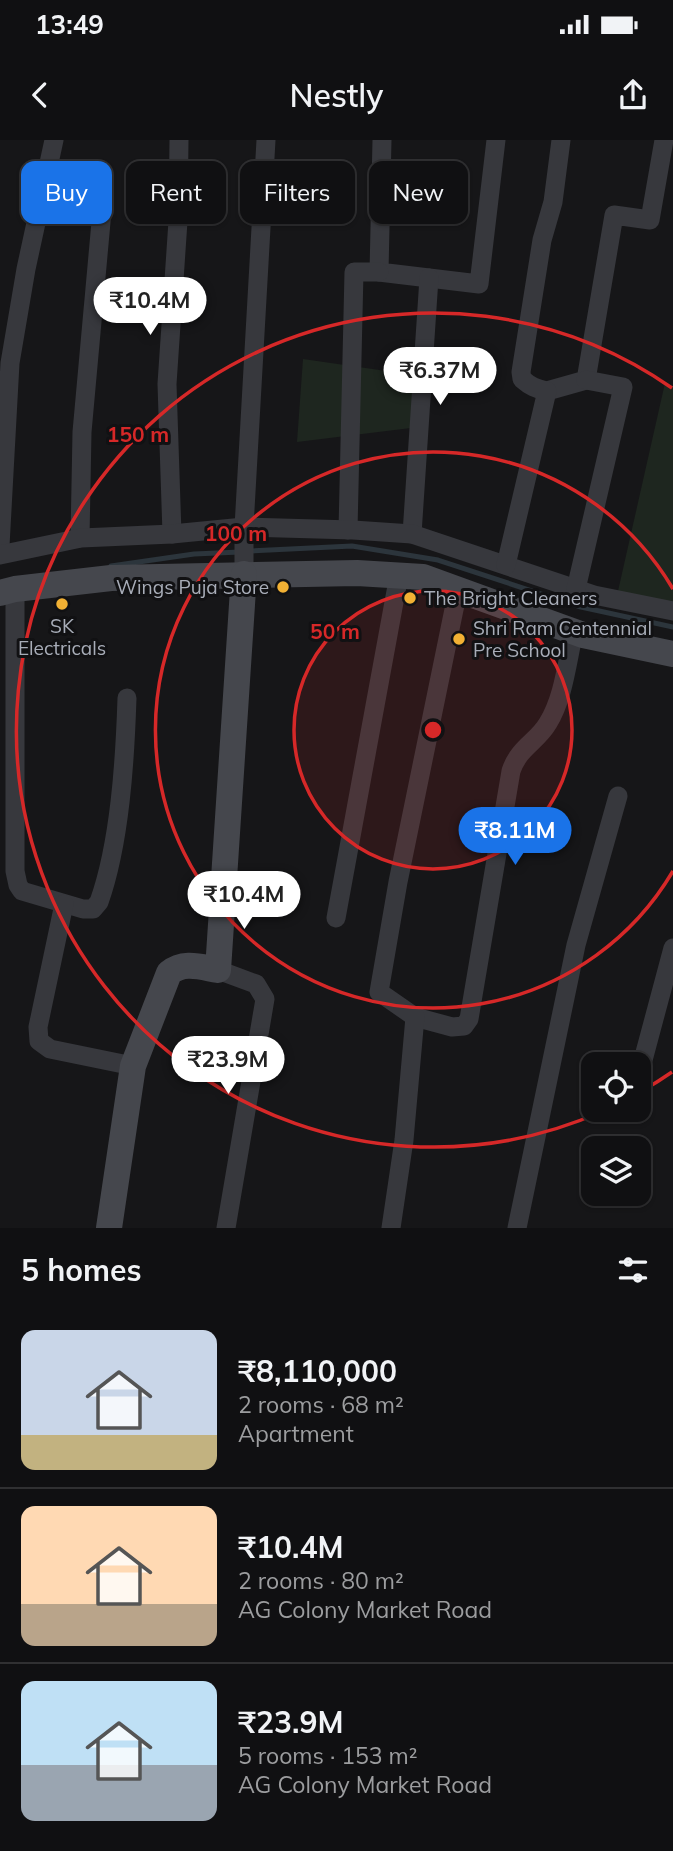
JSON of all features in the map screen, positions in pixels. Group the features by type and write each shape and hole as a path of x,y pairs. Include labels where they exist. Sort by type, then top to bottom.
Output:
{"street":[{"path":"0,546 10,363 26,269 54,140"},
{"path":"172,534 167,384 178,221 180,140"},
{"path":"218,970 244,569 266,140"},
{"path":"379,272 382,140"},
{"path":"348,530 354,272 379,272 479,284 496,140"},
{"path":"561,140 553,202 542,240 522,379 547,391 586,380 623,387 576,589"},
{"path":"586,380 614,215 650,220 664,140"},
{"path":"80,538 82,432 101,224"},
{"path":"412,534 429,278"},
{"path":"506,565 547,391"},
{"path":"0,555 80,538 244,531 348,530 412,534 594,595 673,611"},
{"path":"127,698 122,780 99,902 93,909 83,909 22,891 9,884 15,871 8,591 111,578 244,569 423,577 574,632 673,654"},
{"path":"335,918 399,575"},
{"path":"458,590 398,882 379,992 415,1017 456,1028 464,1026 469,1019 511,771 518,753 541,732 554,711 574,632"},
{"path":"517,1228 576,945 618,796"},
{"path":"64,904 38,1027 39,1041 50,1049 133,1066"},
{"path":"645,1052 673,948"},
{"path":"109,1228 133,1066 169,973 176,967 187,965 218,970 256,984 265,999 226,1228"},
{"path":"391,1228 404,1140 415,1017"}],"shaded area":[{"path":"303,359 421,376 419,427 297,442"},
{"path":"665,383 673,386 673,607 616,600"}],"waterway":[{"path":"250,551 352,546 438,560 581,607 673,627"},
{"path":"111,566 194,554 240,552"}],"place":[{"name":"Wings Puja Store","path":"283,587"},
{"name":"The Bright Cleaners","path":"410,598"},
{"name":"SK Electricals","path":"62,604"},
{"name":"Shri Ram Centennial Pre School","path":"459,639"}]}
